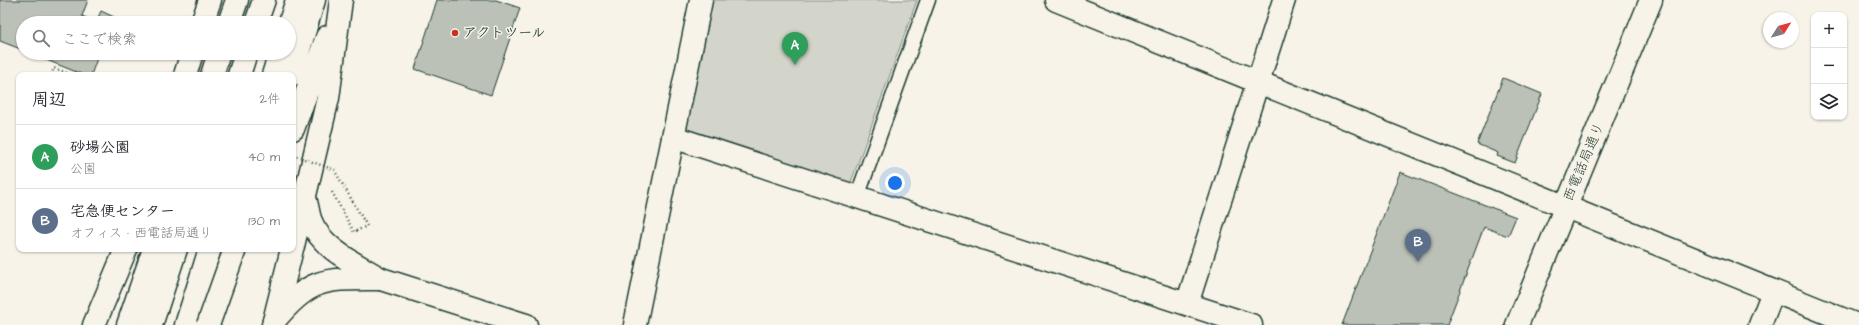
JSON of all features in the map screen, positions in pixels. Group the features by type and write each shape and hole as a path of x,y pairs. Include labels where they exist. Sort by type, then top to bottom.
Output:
{"main road":[{"path":"204,16 210,0"},
{"path":"231,16 237,0"},
{"path":"251,16 256,0"},
{"path":"258,16 264,0"},
{"path":"283,16 288,0"},
{"path":"292,16 297,0"},
{"path":"296,59 314,0"},
{"path":"296,121 341,0"},
{"path":"296,234 328,98 341,0"},
{"path":"636,325 701,0"},
{"path":"1056,0 1857,325"},
{"path":"1187,304 1284,0"},
{"name":"西電話局通り","path":"1517,325 1651,0"},
{"path":"186,72 190,60"},
{"path":"213,72 217,60"},
{"path":"233,72 237,60"},
{"path":"240,72 244,60"},
{"path":"266,72 270,60"},
{"path":"275,72 278,60"},
{"path":"292,72 296,60"},
{"path":"673,137 1251,325"},
{"path":"305,198 310,219 317,232 326,243 337,252 381,279 526,325"},
{"path":"94,325 125,252"},
{"path":"117,325 130,252"},
{"path":"128,325 153,252"},
{"path":"151,325 175,252"},
{"path":"162,325 184,252"},
{"path":"186,325 209,252"},
{"path":"193,325 217,252"},
{"path":"206,325 233,252"},
{"path":"219,325 239,252"},
{"path":"206,325 242,252"},
{"path":"274,323 291,252"},
{"path":"274,323 288,304 313,286 333,279 381,279"},
{"path":"1760,325 1773,292"}],"lane":[{"path":"857,197 928,0"}],"path":[{"path":"52,72 54,68 64,72"},
{"path":"296,156 335,170 367,226 354,232 331,191 326,189"}],"shaded area":[{"path":"711,0 917,0 850,185 684,129"}],"building":[{"path":"0,0 88,0 82,16 16,16 16,47 0,41"},
{"path":"437,0 496,0 520,8 491,95 415,69"},
{"path":"101,11 112,16 99,16"},
{"path":"46,60 96,60 92,72 76,72"},
{"path":"1503,78 1542,94 1515,163 1497,156 1498,153 1477,144"},
{"path":"1400,172 1516,217 1508,236 1484,227 1447,325 1342,325"}],"place":[{"name":"アクトツール","path":"455,33"},
{"name":"砂場公園","path":"795,65"},
{"name":"宅急便センター","path":"1418,262"}]}
